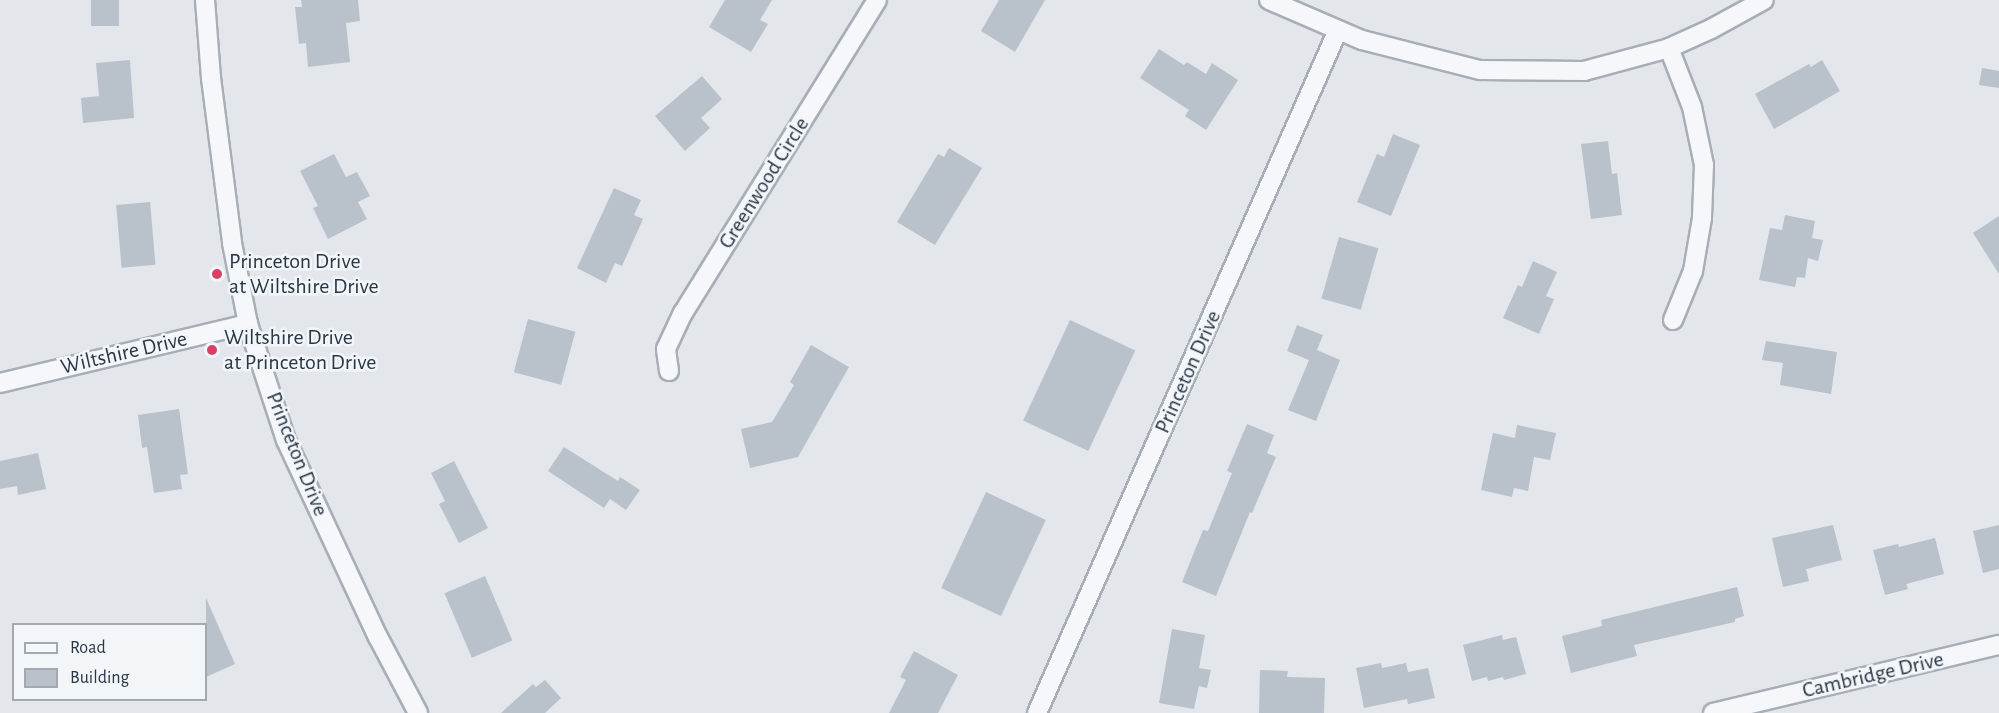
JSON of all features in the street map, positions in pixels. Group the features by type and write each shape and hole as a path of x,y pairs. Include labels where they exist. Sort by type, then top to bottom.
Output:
{"street":[{"name":"Princeton Drive","path":"205,0 211,78 231,231 248,324 286,440 378,637 418,713"},
{"name":"Greenwood Circle","path":"669,371 666,349 683,313 877,0"},
{"path":"1269,0 1362,40 1480,70 1584,71 1669,48 1711,29 1764,0"},
{"name":"Princeton Drive","path":"1037,713 1338,30"},
{"path":"1669,48 1692,107 1704,165 1702,218 1693,271 1673,320"},
{"name":"Wiltshire Drive","path":"0,383 248,324"},
{"name":"Cambridge Drive","path":"1713,713 1999,645"}],"building":[{"path":"91,0 119,0 119,26 91,26"},
{"path":"301,0 358,0 360,21 346,23 350,62 308,67 306,43 299,44 295,7 302,7"},
{"path":"725,0 772,0 760,20 768,24 751,52 709,27"},
{"path":"999,0 1045,0 1015,52 981,31"},
{"path":"1159,49 1184,65 1187,62 1206,74 1212,63 1238,80 1206,130 1185,116 1189,110 1140,78"},
{"path":"130,60 134,118 83,123 81,98 99,96 96,63"},
{"path":"1822,60 1840,91 1774,129 1755,94 1809,64 1811,67"},
{"path":"1982,68 1999,71 1999,88 1979,85"},
{"path":"702,76 722,99 701,118 710,128 685,151 655,116"},
{"path":"1393,134 1420,145 1391,216 1357,202 1377,154 1384,157"},
{"path":"1608,141 1612,174 1617,173 1622,215 1591,219 1581,144"},
{"path":"949,148 982,168 935,245 897,222 938,154 944,157"},
{"path":"334,154 346,177 357,172 370,196 358,202 367,219 328,239 313,208 318,206 300,171"},
{"path":"614,188 641,200 634,215 643,219 622,266 615,263 606,283 577,268"},
{"path":"150,202 155,265 122,268 116,205"},
{"path":"1785,215 1815,221 1812,238 1823,240 1818,261 1808,258 1805,278 1797,277 1795,287 1759,280 1770,228 1782,230"},
{"path":"1999,216 1999,274 1973,233"},
{"path":"1339,237 1378,248 1361,310 1321,299"},
{"path":"1533,261 1557,272 1546,296 1554,299 1539,334 1503,318 1518,285 1522,287"},
{"path":"528,319 575,332 561,385 514,372"},
{"path":"1070,320 1135,350 1088,451 1023,421"},
{"path":"1297,325 1323,335 1317,350 1340,360 1316,421 1288,410 1309,360 1287,351"},
{"path":"1766,341 1837,352 1831,394 1780,385 1783,363 1762,360"},
{"path":"811,345 849,367 798,457 750,468 741,429 772,422 794,385 790,382"},
{"path":"179,409 188,474 180,475 182,489 154,493 147,447 142,448 138,415"},
{"path":"1247,424 1274,435 1267,453 1276,457 1252,513 1250,512 1216,596 1182,582 1203,530 1208,531 1232,473 1227,471"},
{"path":"1517,425 1556,433 1550,460 1534,457 1528,491 1514,488 1512,497 1481,490 1493,433 1515,438"},
{"path":"564,447 618,481 620,477 640,490 626,510 610,499 604,508 548,471"},
{"path":"38,453 46,489 18,495 17,486 0,489 0,461"},
{"path":"454,461 488,528 459,543 439,504 445,501 431,473"},
{"path":"986,492 1046,520 1001,616 941,588"},
{"path":"1833,525 1842,560 1806,569 1809,581 1783,587 1772,538"},
{"path":"1999,525 1999,569 1983,573 1973,531"},
{"path":"1935,538 1944,574 1906,584 1908,589 1885,595 1873,550 1898,544 1899,547"},
{"path":"485,576 512,640 472,658 444,593"},
{"path":"1737,587 1744,616 1735,619 1735,622 1634,645 1637,656 1571,673 1562,636 1602,626 1601,620"},
{"path":"206,598 235,664 207,677 207,623"},
{"path":"1172,629 1205,635 1199,668 1211,670 1207,688 1199,686 1194,709 1159,703"},
{"path":"1502,635 1503,640 1516,637 1526,674 1504,680 1503,677 1488,681 1487,677 1472,681 1463,645"},
{"path":"914,651 958,675 938,713 889,713 906,680 900,677"},
{"path":"1381,663 1382,668 1406,663 1408,672 1428,668 1435,698 1408,704 1407,699 1364,708 1356,668"},
{"path":"1260,670 1288,671 1287,677 1325,678 1324,713 1259,713"},
{"path":"545,680 561,698 545,713 501,713 533,684 536,687"}],"place":[{"name":"Princeton Drive at Wiltshire Drive","path":"217,274"},
{"name":"Wiltshire Drive at Princeton Drive","path":"212,350"}]}
